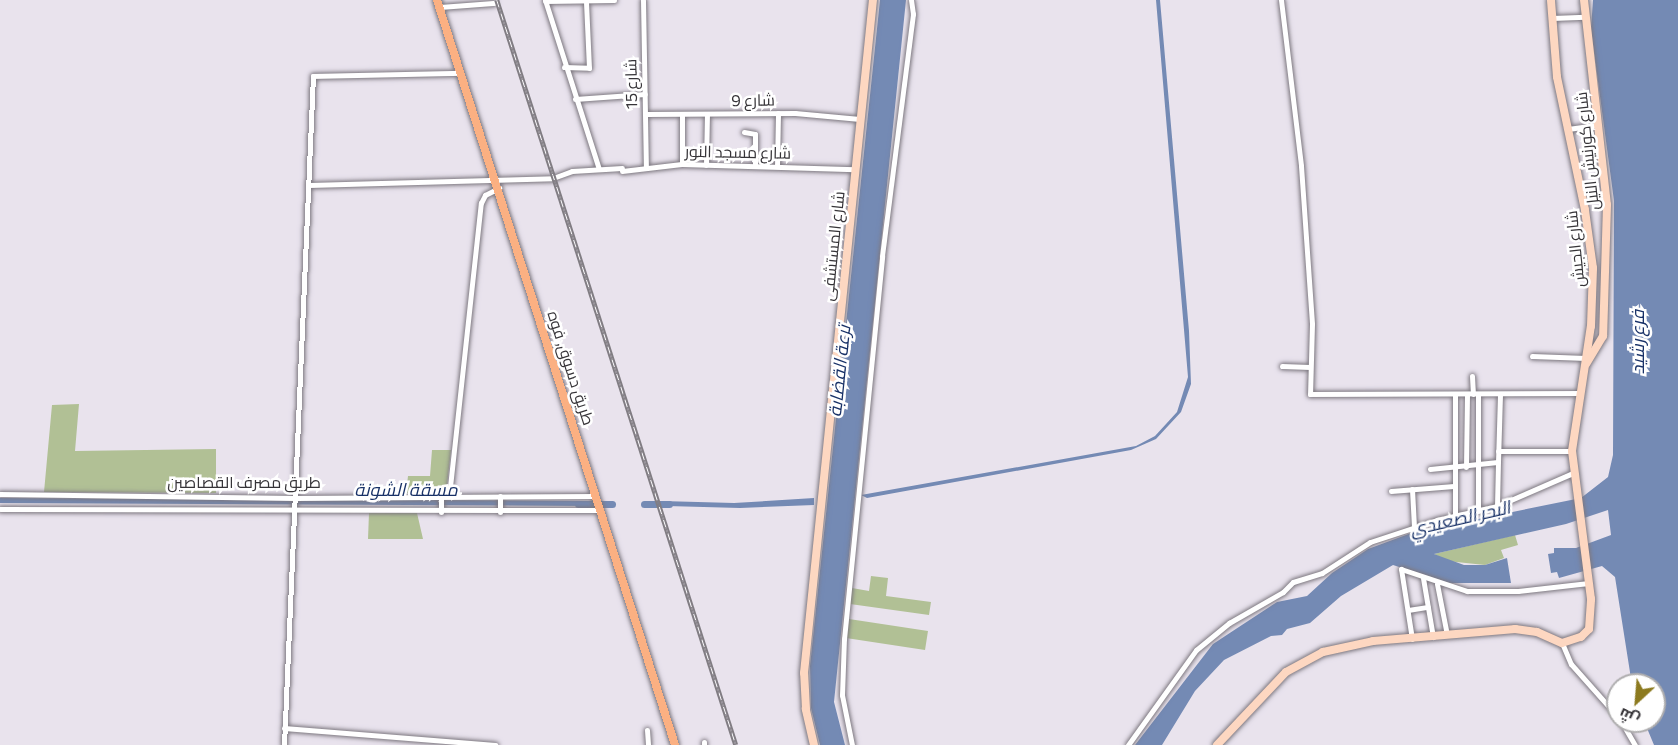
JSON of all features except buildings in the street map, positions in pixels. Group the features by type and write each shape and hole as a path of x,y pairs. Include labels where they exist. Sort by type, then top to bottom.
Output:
{"main road":[{"name":"شارع المستشفى","path":"814,745 806,710 804,673 873,0"},
{"name":"شارع الجيش","path":"1551,0 1557,77 1591,248 1593,307 1572,451 1576,496 1589,581 1589,629 1581,637 1562,643"},
{"name":"شارع كورنيش النيل","path":"1584,0 1607,205 1604,329 1599,349 1586,361"},
{"name":"طريق دسوق, فوه","path":"438,3 675,745"},
{"path":"1217,745 1272,685 1310,657 1351,645 1526,630 1562,643"}],"street":[{"path":"599,169 564,67 545,0 614,0"},
{"name":"شارع 15","path":"643,0 646,168"},
{"path":"852,745 842,695 843,639 882,256 913,14 911,0"},
{"path":"1281,0 1301,166 1312,324 1310,394 1579,393"},
{"path":"564,67 589,68 586,1"},
{"path":"438,3 494,3"},
{"path":"1552,18 1586,17"},
{"path":"284,745 292,498 313,76 461,73"},
{"path":"575,99 645,94"},
{"path":"777,166 778,113"},
{"name":"شارع 9","path":"646,114 778,113 860,119"},
{"path":"682,114 682,164"},
{"path":"706,165 707,114"},
{"path":"1568,129 1598,125"},
{"path":"744,132 755,134 754,165"},
{"name":"شارع مسجد النور","path":"309,185 497,184 553,178 572,171 682,164 855,169"},
{"path":"449,496 481,203 485,195 497,184"},
{"path":"1532,356 1586,361"},
{"path":"1282,366 1310,366"},
{"path":"1472,376 1478,511"},
{"path":"1455,394 1455,515"},
{"path":"1466,466 1473,394"},
{"path":"1497,506 1500,394"},
{"path":"1498,451 1572,451"},
{"path":"1430,469 1498,462"},
{"path":"1128,745 1178,672 1218,631 1283,592 1296,580 1322,573 1370,542 1455,515 1497,506 1573,473"},
{"path":"1391,490 1454,486"},
{"path":"1412,489 1414,527"},
{"name":"طريق مصرف القصاصين","path":"0,494 292,498 596,496"},
{"path":"441,496 441,512"},
{"path":"500,496 500,512"},
{"path":"0,509 441,512 600,510"},
{"path":"1412,639 1400,571 1462,590 1502,592 1589,581"},
{"path":"1423,578 1433,637"},
{"path":"1437,584 1447,635"},
{"path":"1408,610 1428,607"},
{"path":"1562,643 1571,664 1606,703"},
{"path":"284,728 495,745"},
{"path":"647,730 648,745"}],"green space":[{"path":"79,404 75,451 216,449 216,493 44,492 52,405"},
{"path":"432,450 451,450 446,494 406,493 408,476 430,476"},
{"path":"369,513 417,513 423,539 368,539"},
{"path":"1515,535 1518,545 1501,550 1504,558 1485,565 1447,561 1434,554"},
{"path":"871,576 888,578 886,596 931,602 929,615 850,604 852,588 869,591"},
{"path":"849,619 928,631 925,650 846,638"}],"water":[{"path":"880,0 906,0 834,702 845,745 820,745 811,708 810,666"},
{"path":"1156,0 1160,0 1189,331 1191,384 1181,412 1156,439 1131,450 867,498 861,495 1136,446 1155,436 1177,412 1188,377"},
{"name":"فرع رشيد","path":"1593,0 1678,0 1678,745 1654,745 1649,733 1666,733 1666,673 1630,673 1615,577 1602,566 1559,578 1557,572 1551,573 1548,554 1554,553 1554,548 1576,548 1611,535 1608,510 1566,524 1434,554 1464,565 1485,565 1507,558 1511,583 1448,583 1393,565 1341,596 1310,623 1287,629 1282,635 1271,636 1224,660 1195,691 1162,745 1135,745 1213,644 1277,602 1307,596 1332,573 1368,549 1414,532 1581,498 1608,477 1613,455 1614,201 1591,29"},
{"path":"0,498 587,501 588,506 0,503"},
{"path":"814,498 814,505 740,508 667,506 661,501 734,503"}],"waterway":[{"name":"مسقة الشونة","path":"578,504 612,504"},
{"name":"مسقة الشونة","path":"644,504 669,504"}],"railway":[{"path":"497,0 736,745"}],"water label":[{"name":"ترعة القضابة","path":"839,371"},
{"name":"البحر الصعيدي","path":"1460,518"}]}
